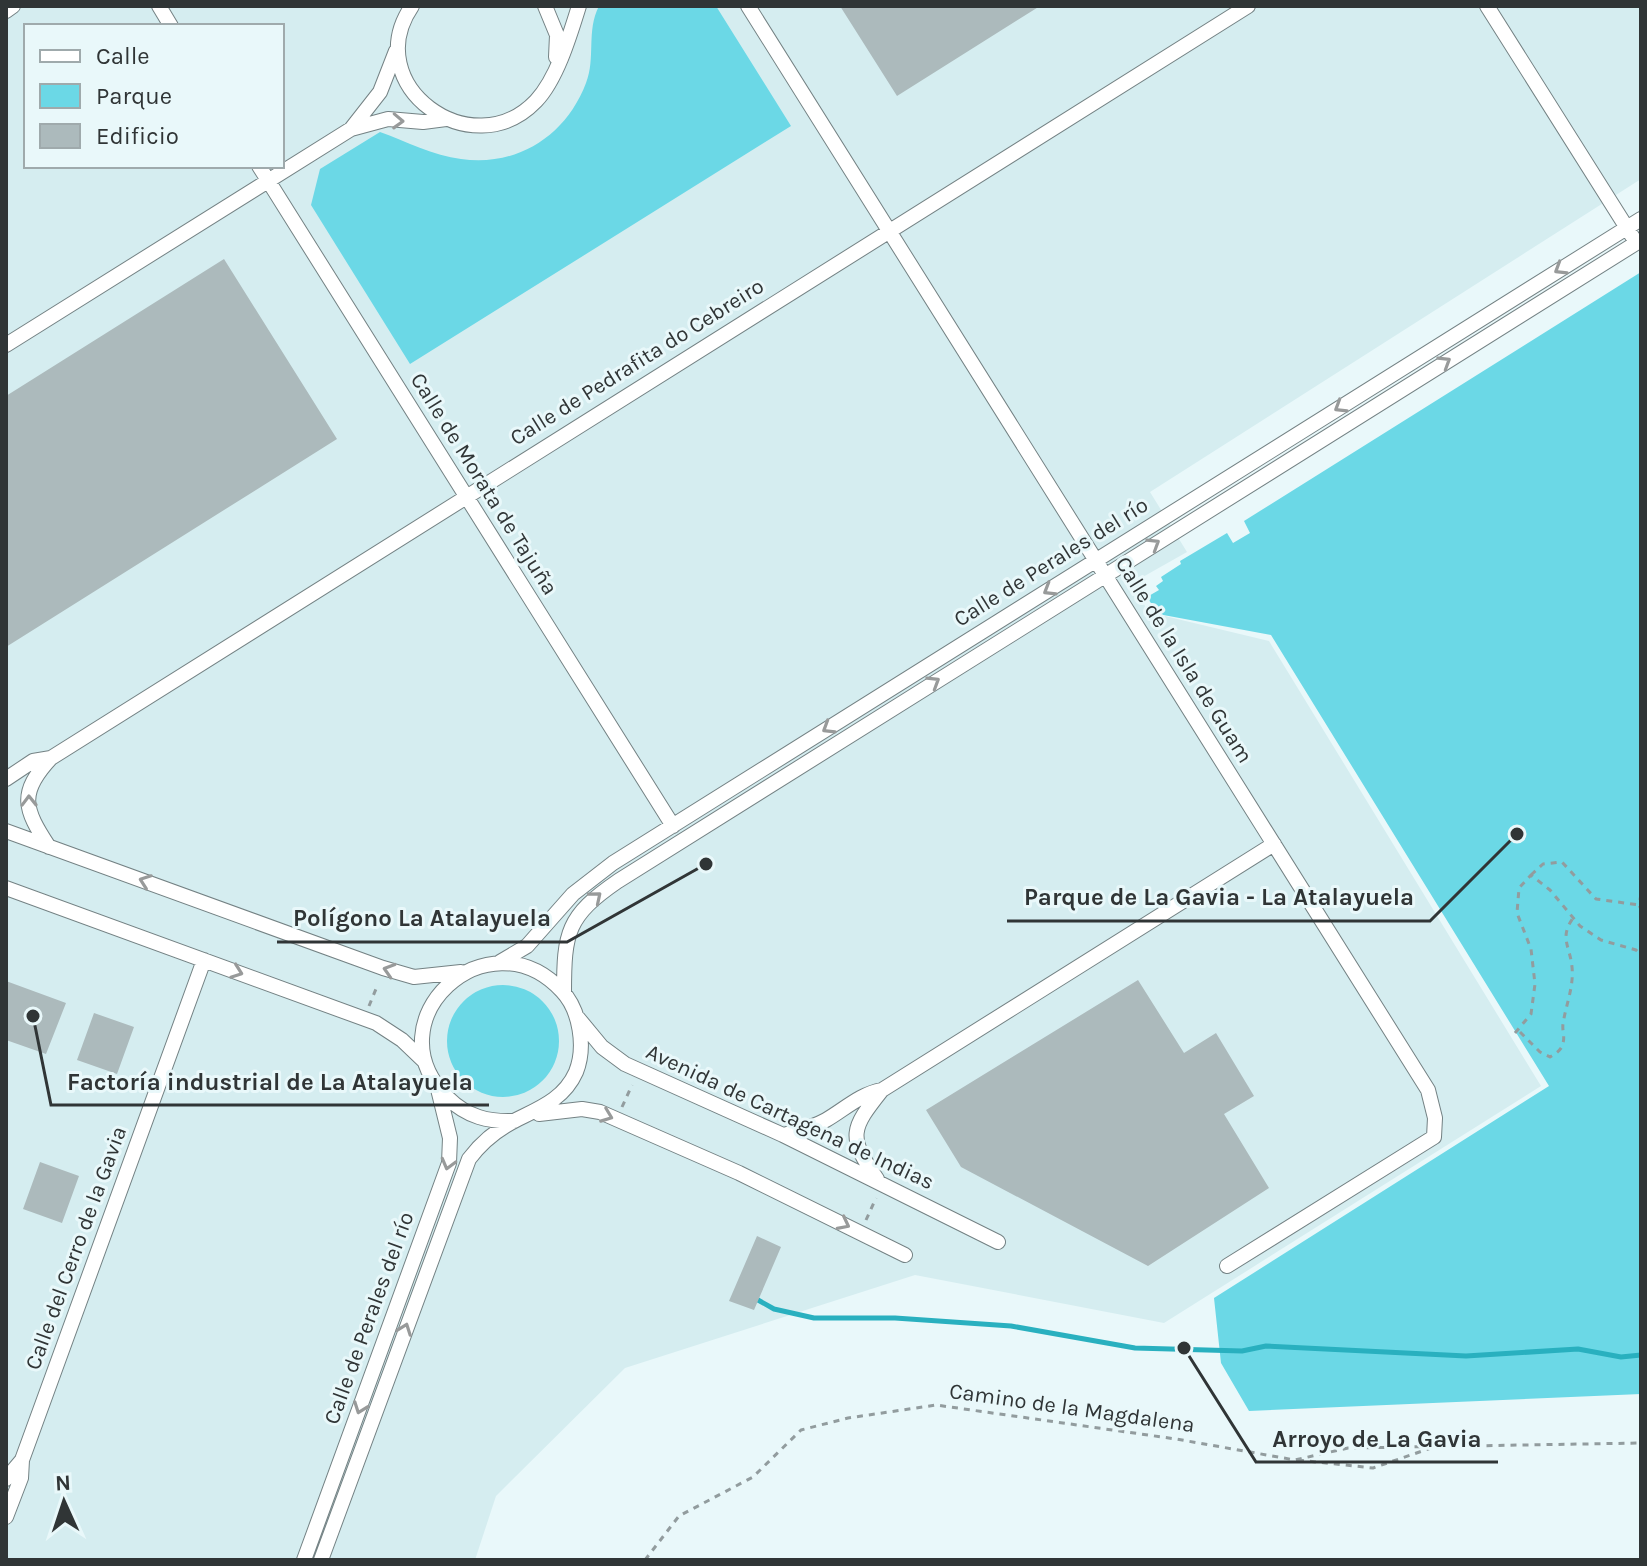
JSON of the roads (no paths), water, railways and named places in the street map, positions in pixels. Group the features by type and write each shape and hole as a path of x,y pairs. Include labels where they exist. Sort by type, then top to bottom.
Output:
{"street":[{"path":"6,11 13,6"},
{"path":"159,6 170,24"},
{"path":"351,129 380,92 397,49 401,14 412,6"},
{"path":"545,6 557,35 556,66"},
{"path":"397,49 400,67 410,90 427,107 446,119 474,126 501,124 522,114 537,101 549,84 579,6"},
{"name":"Calle de la Isla de Guam","path":"748,6 1428,1090 1435,1118 1434,1137 1227,1266"},
{"name":"Calle de Pedrafita do Cebreiro","path":"49,847 29,814 27,794 37,773 51,758 1248,6"},
{"path":"1487,6 1627,228 1639,242"},
{"path":"6,345 351,129 388,119 423,122 446,119"},
{"name":"Calle de Morata de Tajuña","path":"260,168 673,826"},
{"name":"Calle de Perales del río","path":"500,962 527,946 573,894 595,876 1641,219"},
{"name":"Calle de Perales del río","path":"564,993 565,949 572,924 579,913 601,893 1639,242"},
{"name":"Calle de Pedrafita do Cebreiro","path":"6,779 33,761 51,758"},
{"path":"6,831 414,977 466,972 500,962 535,970 564,993 577,1017 580,1045 576,1071 551,1103 531,1115 514,1121 494,1122 474,1116 454,1104 437,1088 424,1061 402,1040 376,1023 6,888"},
{"path":"877,1179 862,1157 856,1138 857,1126 866,1108 882,1090 1274,844"},
{"name":"Calle del Cerro de la Gavia","path":"6,1517 21,1478 22,1460 204,960"},
{"path":"424,1061 423,1034 434,1000 448,983 466,972"},
{"name":"Avenida de Cartagena de Indias","path":"577,1017 613,1058 877,1179 998,1242"},
{"name":"Calle de Perales del río","path":"304,1560 449,1163 450,1138 437,1088"},
{"path":"783,1135 825,1121 867,1093 882,1090"},
{"path":"531,1115 582,1109 600,1112 739,1173 905,1255"},
{"name":"Calle de Perales del río","path":"321,1560 463,1173 476,1150 514,1121"},
{"name":"Calle del Cerro de la Gavia","path":"6,1479 22,1460"}],"waterway":[{"path":"758,1300 774,1309 814,1318 895,1318 1011,1326 1135,1348 1242,1351 1266,1346 1466,1356 1578,1349 1621,1357 1641,1355"}],"place":[{"name":"Parque de La Gavia - La Atalayuela","path":"1517,834"},
{"name":"Polígono La Atalayuela","path":"706,864"},
{"name":"Factoría industrial de La Atalayuela","path":"33,1016"},
{"name":"Arroyo de La Gavia","path":"1184,1348"}]}
